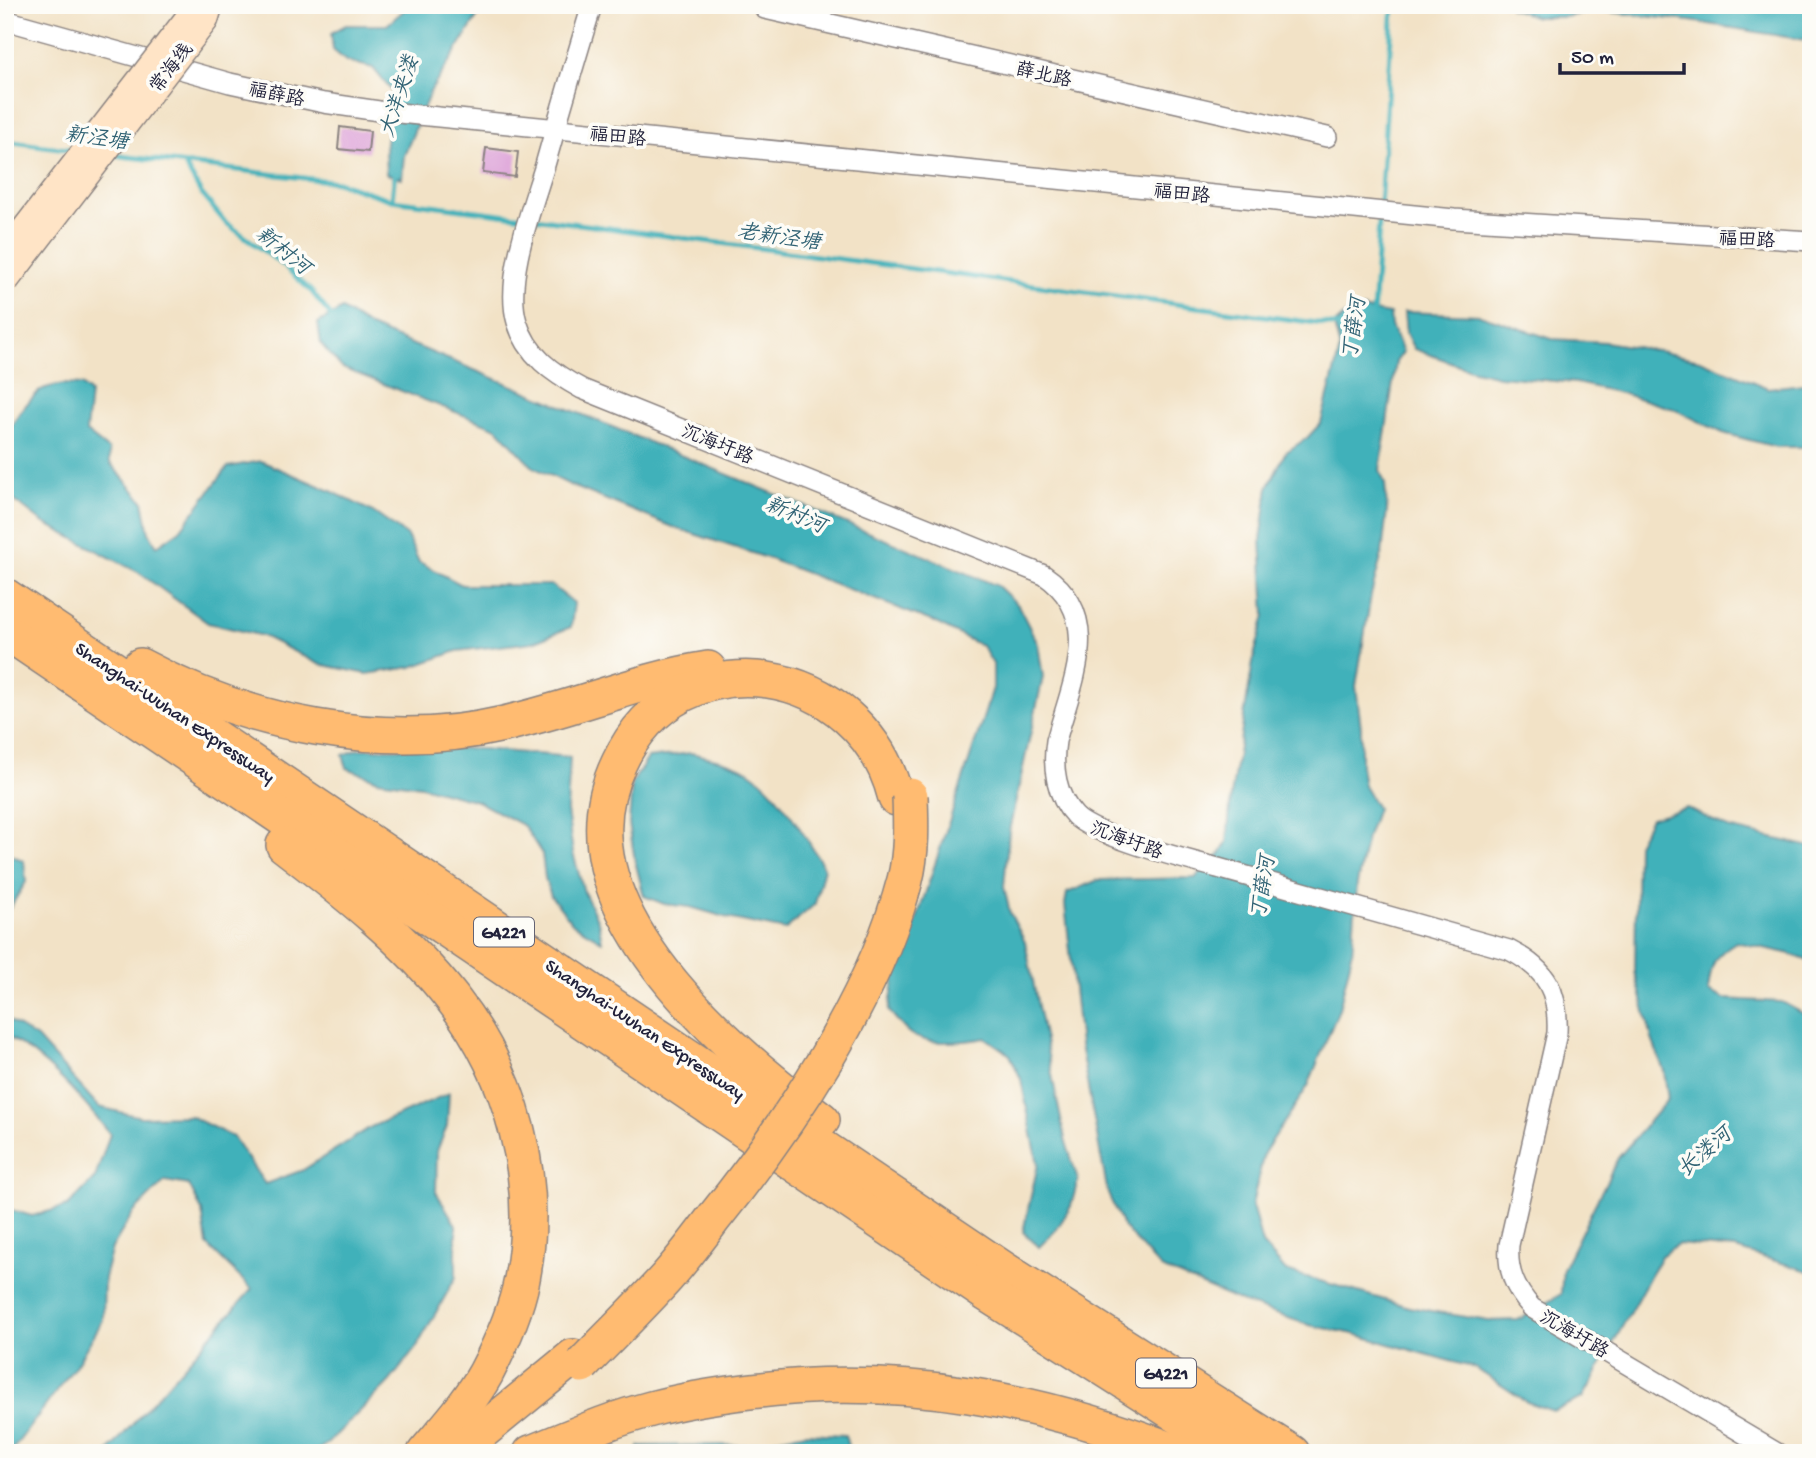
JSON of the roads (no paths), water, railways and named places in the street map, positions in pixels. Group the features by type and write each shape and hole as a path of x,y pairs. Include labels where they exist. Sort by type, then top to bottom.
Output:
{"highway":[{"path":"5,578 111,650 162,678 217,700 271,717 330,729 388,734 447,734 503,724 683,673 723,666 770,665 814,678 856,703 889,740 907,783 898,831 894,874 880,917 827,1028 783,1102 736,1171 657,1269 578,1361 477,1453"},
{"name":"Shanghai-Wuhan Expressway","path":"5,596 1033,1307 1237,1453"},
{"path":"5,632 352,899 422,963 453,999 480,1040 502,1084 518,1131 526,1180 522,1279 507,1328 485,1375 425,1453"},
{"name":"Shanghai-Wuhan Expressway","path":"5,632 995,1281"},
{"path":"903,797 877,749 848,716 811,691 768,679 725,679 686,691 655,712 628,743 610,781 602,824 608,867 622,906 643,944 695,1011 768,1080 1142,1358"},
{"name":"Shanghai-Wuhan Expressway","path":"1033,1307 1142,1358 1292,1453"},
{"path":"456,1453 578,1361"},
{"path":"531,1453 652,1408 717,1395 845,1384 930,1388 1029,1405 1090,1421 1179,1453"}],"main road":[{"name":"常海线","path":"5,255 194,11 209,6 205,20 5,281"}],"street":[{"name":"沉海圩路","path":"592,5 514,278 513,302 517,321 524,340 535,355 561,378 582,389 1044,575 1057,584 1076,612 1081,642 1053,757 1060,792 1075,817 1087,826 1167,854 1509,950 1521,956 1544,976 1557,1001 1557,1033 1512,1231 1509,1271 1523,1298 1532,1308 1777,1453"},
{"name":"薛北路","path":"766,5 765,9 1327,137"},
{"name":"福薛路","path":"5,20 230,83 324,103 555,129"},
{"name":"福田路","path":"555,129 1399,214 1811,241"}],"water":[{"path":"410,5 485,5 430,92 404,156 402,178 386,174 385,149 392,91 373,68 346,61 333,50 331,33 346,25 387,25"},
{"path":"1510,5 1811,5 1811,41 1690,21 1599,11 1564,17 1536,17 1510,8"},
{"path":"342,309 370,327 998,586 1018,605 1038,644 1043,677 1009,831 1004,887 1010,913 1025,942 1065,1139 1078,1180 1071,1206 1057,1229 1039,1247 1023,1232 1038,1164 1021,1079 1010,1055 986,1038 935,1042 916,1037 905,1030 889,1011 894,981 993,688 993,664 982,646 934,622 770,559 673,527 570,485 533,467 497,428 342,368 321,344 318,323"},
{"name":"长溇河","path":"1362,309 1390,314 1391,326 1403,352 1396,362 1380,470 1385,484 1387,510 1382,554 1371,595 1356,686 1364,786 1377,808 1367,837 1357,884 1352,954 1339,1009 1308,1086 1264,1153 1252,1205 1262,1244 1286,1271 1409,1307 1488,1321 1518,1320 1561,1294 1563,1269 1618,1158 1668,1099 1664,1071 1652,1039 1635,972 1637,844 1651,818 1687,808 1728,828 1811,847 1811,962 1787,953 1736,942 1714,962 1708,991 1724,999 1782,1002 1802,1013 1811,1013 1811,1272 1736,1249 1678,1244 1661,1256 1583,1398 1553,1411 1527,1402 1475,1368 1354,1334 1309,1325 1244,1303 1161,1268 1124,1228 1108,1194 1080,1045 1065,904 1067,893 1098,880 1195,878 1221,853 1227,842 1231,796 1254,656 1265,615 1261,540 1268,488 1285,453 1307,438 1321,423 1340,349 1334,325 1345,315"},
{"path":"1404,312 1480,315 1552,339 1605,342 1648,349 1700,360 1768,388 1811,383 1811,447 1776,447 1723,433 1674,409 1621,393 1576,383 1499,376 1470,369 1414,349 1406,334"},
{"path":"63,384 82,385 90,393 86,432 109,450 110,463 143,501 149,533 157,546 180,530 228,467 261,461 373,512 407,536 419,562 462,585 551,585 574,603 571,627 533,642 457,651 412,667 367,674 319,664 263,636 208,623 138,572 42,522 6,494 5,457 12,426 38,392"},
{"path":"443,748 570,757 567,811 573,853 584,892 598,921 602,941 573,924 551,896 542,854 524,826 477,801 421,786 378,780 347,768 343,755 359,749"},
{"path":"691,753 739,766 763,782 792,817 824,868 815,904 785,930 690,907 664,904 644,896 629,824 632,783 648,758"},
{"path":"5,852 24,861 26,882 5,916"},
{"path":"5,1018 37,1038 99,1107 141,1117 190,1116 233,1137 265,1184 303,1170 371,1127 449,1093 447,1126 437,1151 436,1192 456,1225 456,1277 416,1348 389,1382 328,1443 313,1453 107,1453 252,1289 207,1245 202,1211 189,1185 165,1181 133,1213 112,1248 104,1278 103,1320 76,1365 10,1453 5,1453 5,1208 32,1216 68,1206 95,1178 110,1134 49,1066 5,1035"},
{"path":"805,1433 845,1435 850,1453 636,1453 640,1446 749,1445"}],"waterway":[{"name":"丁薛河","path":"1373,316 1393,5"},
{"name":"新泾塘","path":"5,141 75,150"},
{"name":"老新泾塘","path":"112,155 337,182 392,200 524,217"},
{"name":"新村河","path":"185,165 201,193 225,222 283,265 312,292 334,320"},
{"name":"大洋夹溇","path":"392,200 395,171"},
{"name":"老新泾塘","path":"534,218 1339,326"}]}
